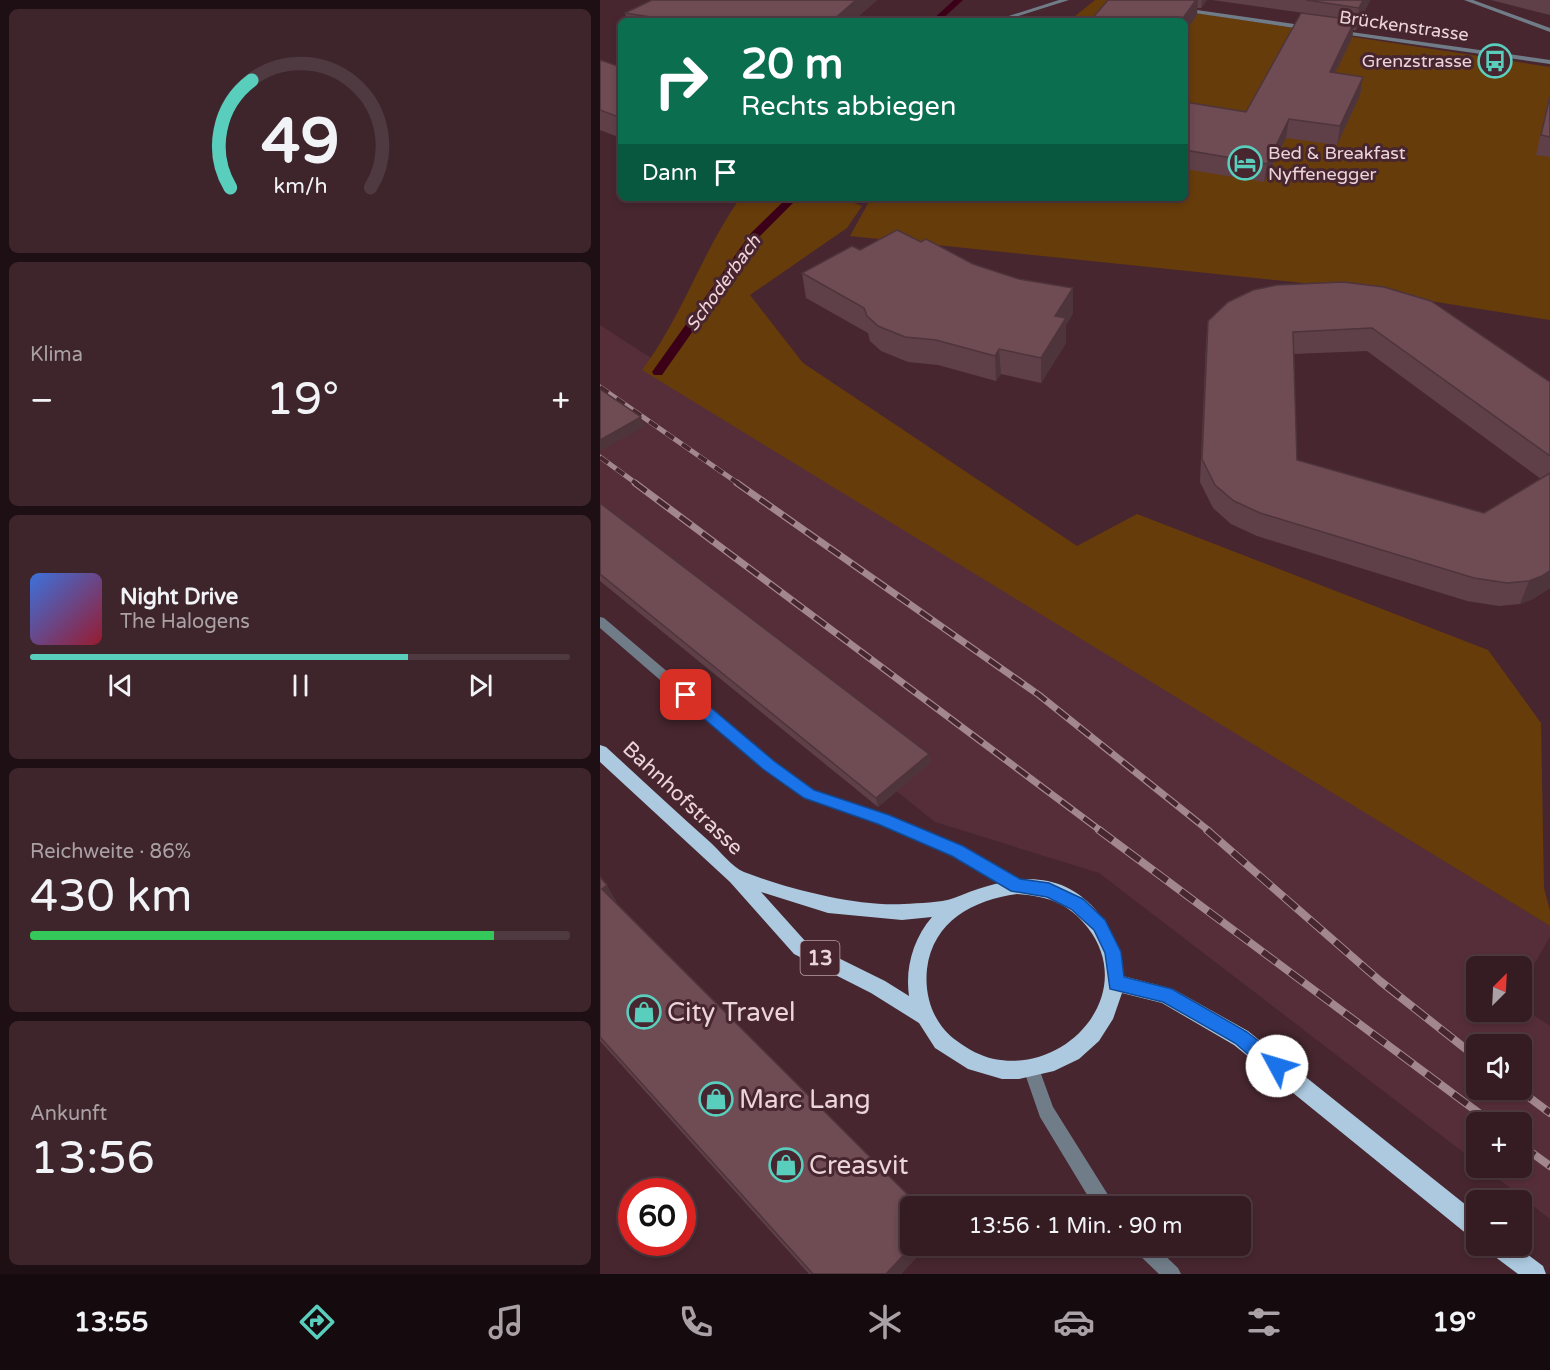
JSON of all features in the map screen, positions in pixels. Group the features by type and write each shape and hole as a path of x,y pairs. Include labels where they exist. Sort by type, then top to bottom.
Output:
{"main road":[{"name":"Bahnhofstrasse","path":"600,752 736,877 800,948 878,987 924,1016"},
{"name":"Bahnhofstrasse","path":"736,877 828,905 903,912 956,906"},
{"path":"1017,886 1049,890 1077,904 1099,925 1113,952 1116,983 1107,1013 1090,1038 1063,1058 1031,1068 998,1070 966,1059 940,1041 924,1016 915,987 919,958 933,929 956,906 984,891 1017,886"},
{"path":"1116,983 1166,994 1241,1038 1466,1219"},
{"path":"1512,1256 1535,1274"}],"street":[{"path":"1006,18 1065,0"},
{"path":"1467,0 1550,30"},
{"name":"Brückenstrasse","path":"1171,8 1312,28"},
{"name":"Brückenstrasse","path":"1324,30 1550,62"},
{"path":"600,621 768,765 809,794 883,819 957,851 1017,886"},
{"path":"1031,1068 1046,1111 1099,1196"},
{"path":"1153,1256 1172,1274"}],"shaded area":[{"path":"1095,0 1111,0 1550,67 1550,320 1342,287 850,236 869,201 1188,201 1188,18 1073,18"},
{"path":"738,201 849,201 862,206 847,228 750,295 803,363 1077,546 1137,514 1488,650 1541,723 1544,888 1550,911 1550,926 642,370 669,328"},
{"path":"600,325 1171,693 1550,926 1550,937 1532,967 1532,956 1466,956 1466,1022 1532,1022 1532,1014 1550,1026 1550,1219 1532,1205 1532,1190 1513,1190 1497,1178 1532,1178 1532,1112 1466,1112 1466,1154 1099,873 935,822 600,553"}],"building":[{"path":"652,0 856,0 835,18 657,18 625,13"},
{"path":"1108,0 1196,0 1183,18 1093,18"},
{"path":"1306,0 1363,0 1359,8"},
{"path":"1301,13 1355,20 1330,72 1363,77 1340,126 1289,119 1267,164 1188,151 1188,102 1246,112"},
{"path":"600,60 618,66 618,117 600,110"},
{"path":"1550,96 1550,137 1541,135"},
{"path":"897,230 921,242 926,239 973,264 1019,279 1073,288 1055,316 1066,318 1041,358 999,349 995,356 936,340 905,337 878,326 867,316 864,308 802,273 852,246 860,250"},
{"path":"1343,282 1384,287 1431,301 1550,382 1550,456 1372,328 1293,332 1297,460 1484,513 1550,473 1550,571 1529,581 1507,583 1474,578 1260,513 1234,501 1215,485 1202,459 1208,321 1228,302 1253,290 1277,285"},
{"path":"600,389 641,417 600,440"},
{"path":"600,503 929,754 876,798 600,574"},
{"path":"600,877 607,885 602,889 909,1196 900,1196 900,1256 903,1256 886,1274 813,1274 600,1037"}],"waterway":[{"name":"Schoderbach","path":"938,18 959,0"},
{"name":"Schoderbach","path":"658,372 755,235 790,201"}],"railway":[{"path":"600,387 739,484"},
{"path":"600,457 637,484"},
{"path":"635,483 1101,831"},
{"path":"737,483 1039,695 1209,831"},
{"path":"1099,830 1478,1112"},
{"path":"1207,830 1380,981 1466,1049"},
{"path":"1532,1100 1550,1113"},
{"path":"1532,1153 1550,1166"}],"place":[{"name":"Grenzstrasse","path":"1495,61"},
{"name":"Bed & Breakfast Nyffenegger","path":"1245,163"},
{"name":"City Travel","path":"644,1012"},
{"name":"Marc Lang","path":"716,1099"},
{"name":"Creasvit","path":"786,1165"}],"route":[{"path":"686,695 768,765 809,794 883,819 957,851 1017,886 1049,890 1077,904 1099,925 1113,952 1116,983 1166,994 1241,1038 1277,1066"}]}
